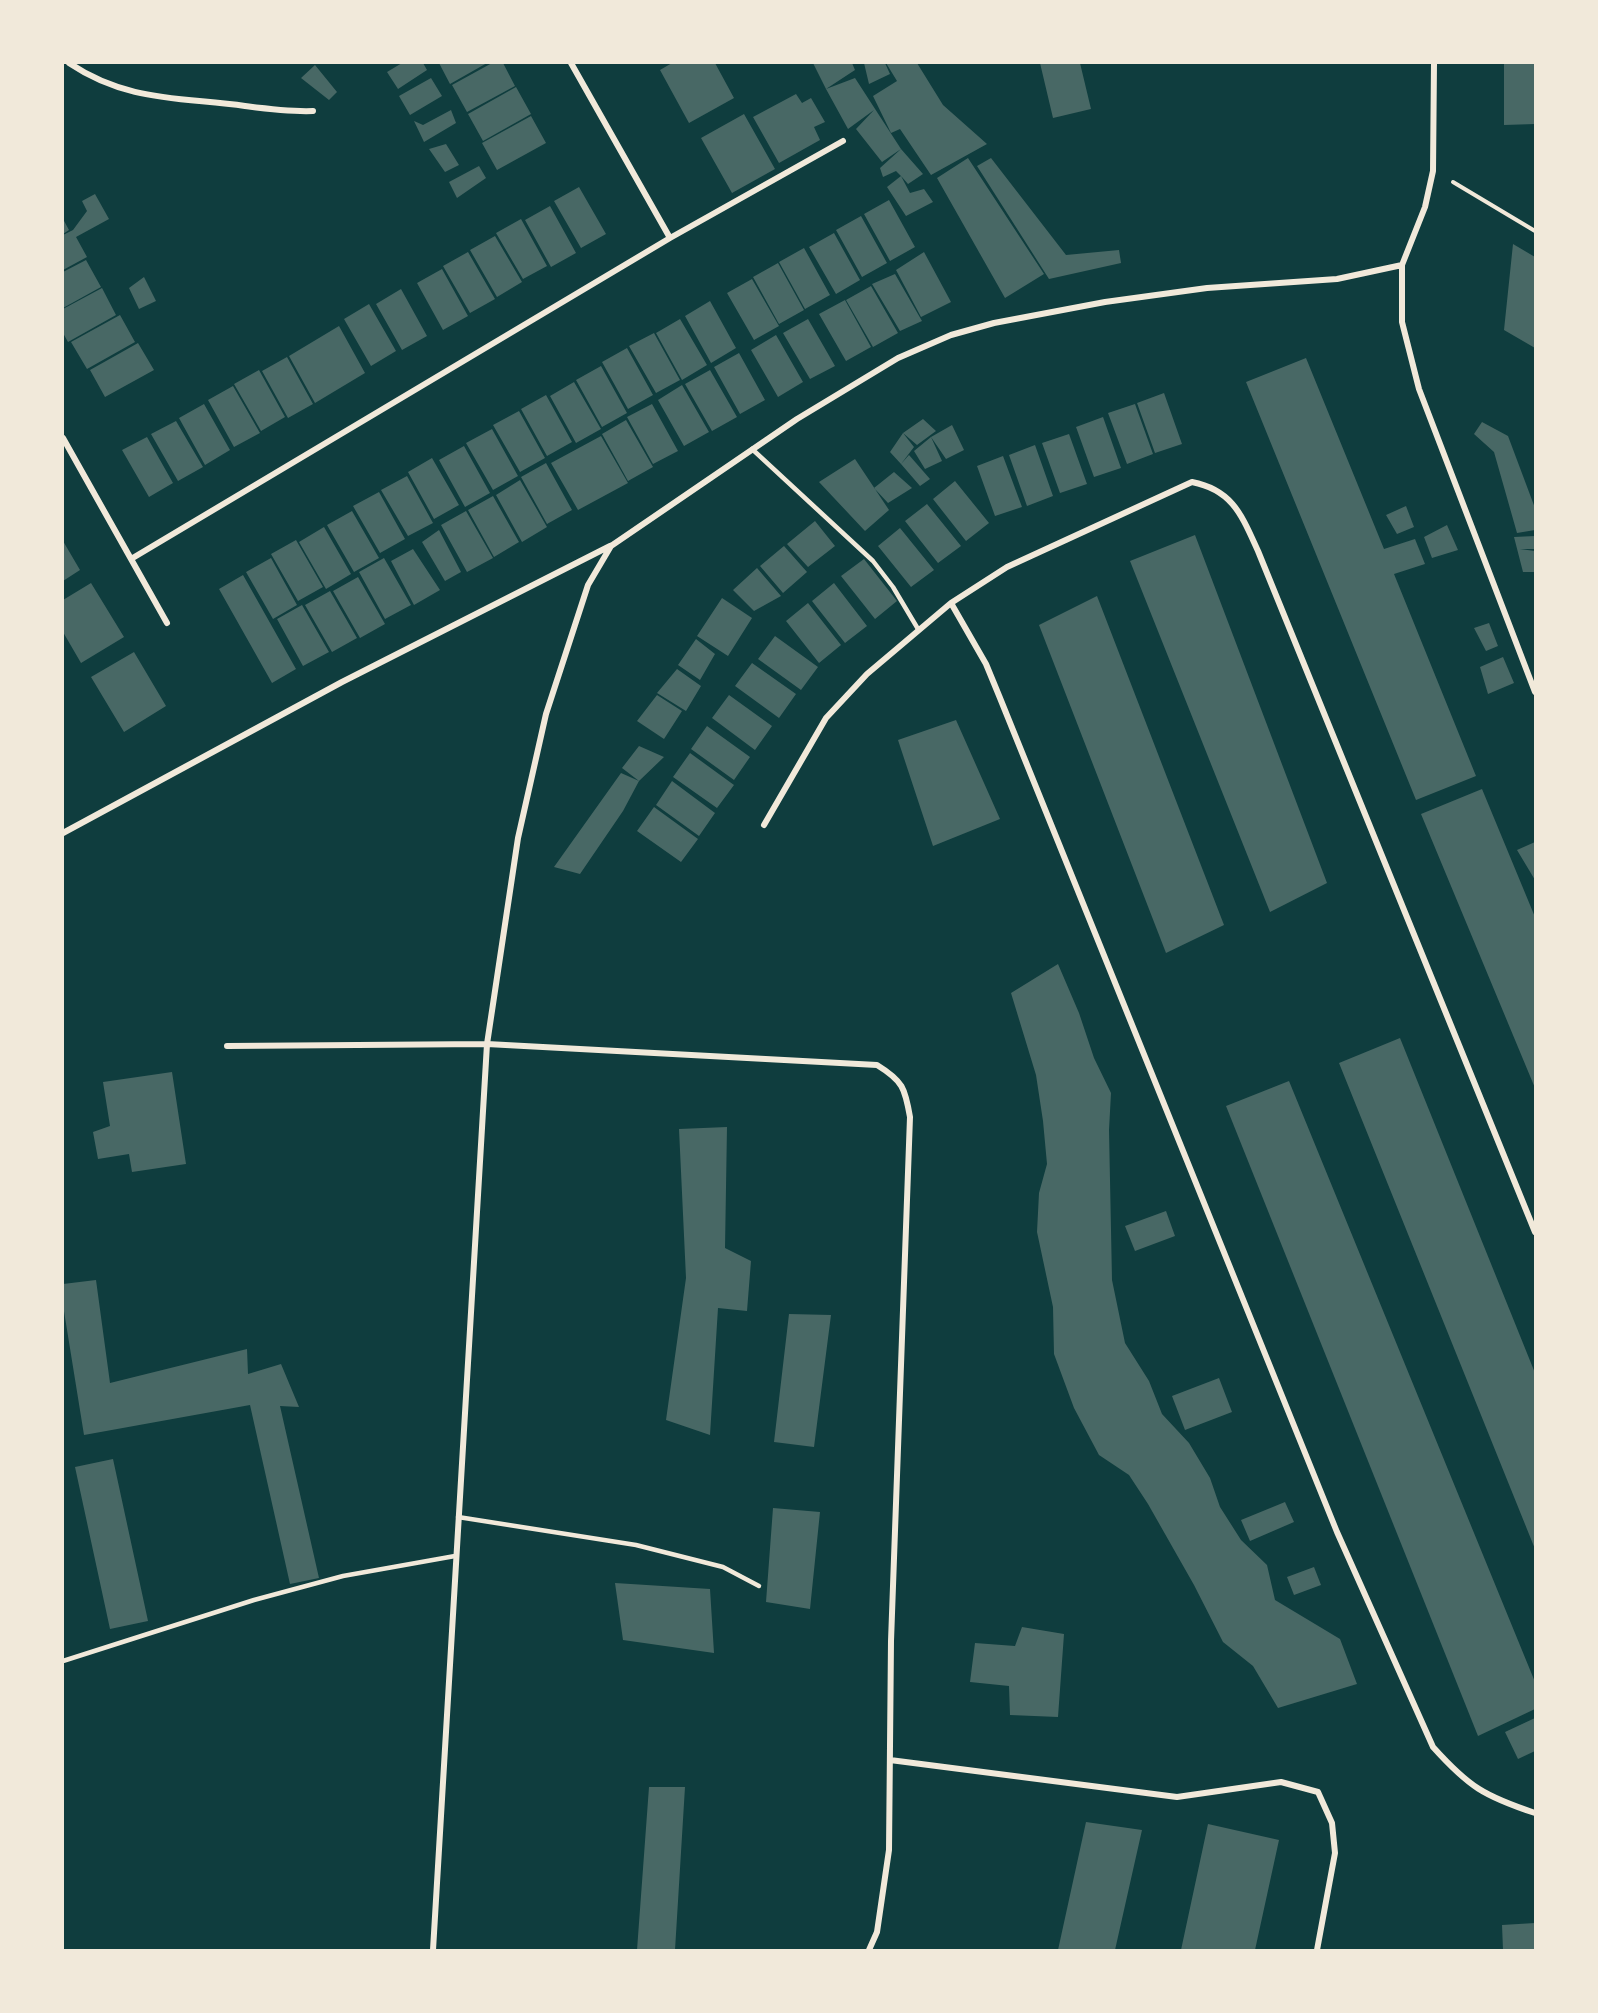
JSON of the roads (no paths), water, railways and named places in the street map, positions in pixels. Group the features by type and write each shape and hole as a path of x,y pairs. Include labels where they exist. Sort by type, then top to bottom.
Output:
{"street":[{"path":"69,63 106,84 134,93 269,110 313,111"},
{"path":"571,63 670,238"},
{"path":"1434,63 1433,171 1422,216 1402,265 1402,322 1419,389 1535,692"},
{"path":"131,560 670,238 843,141"},
{"path":"63,832 342,682 610,546 797,419 898,358 951,335 993,322 1105,302 1207,288 1337,279 1402,265"},
{"path":"63,438 167,623"},
{"path":"764,825 826,718 867,674 951,603 1007,567 1192,482 1210,486 1228,498 1242,517 1258,551 1535,1232"},
{"path":"433,1950 487,1044 518,838 546,714 588,585 610,546"},
{"path":"951,603 986,664 1337,1532 1433,1747 1458,1775 1492,1799 1535,1813"},
{"path":"227,1046 487,1044 877,1065 897,1077 905,1093 910,1117 891,1641 889,1850 877,1932 869,1950"},
{"path":"890,1760 1177,1797 1281,1782 1318,1792 1332,1823 1335,1853 1317,1950"}],"lane":[{"path":"753,449 873,561 893,587 918,629"},
{"path":"458,1517 636,1545 723,1568 759,1586"},
{"path":"63,1661 254,1600 343,1576 455,1556"}]}
